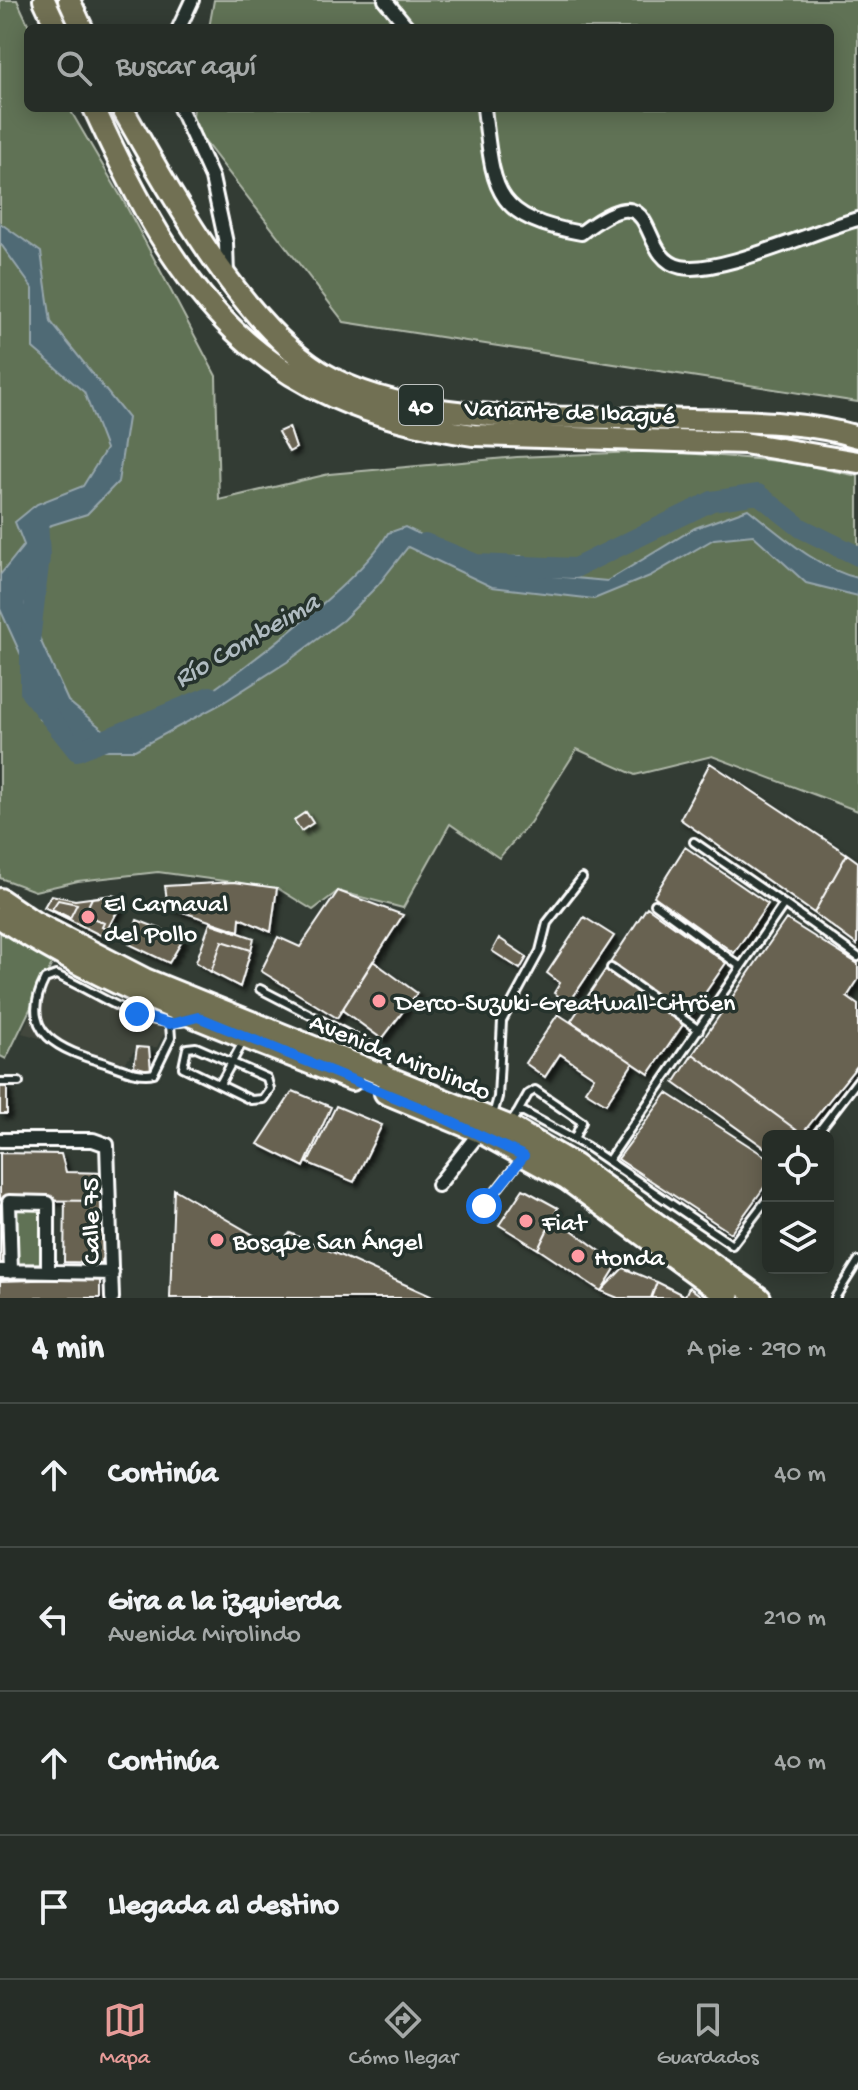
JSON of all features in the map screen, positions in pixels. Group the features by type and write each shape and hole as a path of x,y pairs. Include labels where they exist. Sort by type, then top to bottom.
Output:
{"main road":[{"path":"44,0 55,24"},
{"path":"69,0 80,24"},
{"name":"Variante de Ibagué","path":"96,112 135,196 180,270 235,335 306,386 365,411 429,429 473,435 744,443 858,462"},
{"name":"Variante de Ibagué","path":"125,112 228,276 265,324 320,371 371,394 471,412 773,423 858,437"},
{"name":"Avenida Mirolindo","path":"0,899 34,922 145,979 386,1079 499,1122 575,1165 760,1298"},
{"name":"Avenida Mirolindo","path":"0,918 59,953 246,1037 499,1122 524,1156 566,1179 729,1298"}],"street":[{"path":"181,24 192,0"},
{"path":"385,0 405,24"},
{"path":"182,112 212,178 226,243 228,276"},
{"path":"484,112 491,167 503,199 533,221 581,233 603,215 618,209 632,211 644,221 664,258 681,267 726,261 858,219"},
{"path":"438,1185 499,1122"},
{"name":"Calle 75","path":"0,1140 93,1140 107,1145 112,1298"},
{"path":"48,1271 48,1203 9,1202 5,1272 112,1273"}],"lane":[{"path":"694,842 858,957"},
{"path":"499,1122 502,1021 540,951 547,923 582,878"},
{"path":"655,904 741,967"},
{"path":"608,1161 784,904"},
{"path":"611,968 699,1030"},
{"path":"170,1024 171,1038 154,1073 139,1073 57,1046 41,1029 35,999 45,979 56,975 137,1014 170,1024 198,1017"},
{"path":"260,989 384,1053 386,1079"},
{"path":"220,1084 246,1037"},
{"path":"196,1047 267,1078 270,1089 258,1101 220,1084 183,1067 187,1048 196,1047"},
{"path":"820,1130 858,1080"},
{"path":"0,1082 19,1082"},
{"path":"499,1122 535,1090 582,1122 574,1139"},
{"path":"499,1122 524,1112 586,1146 732,1245 765,1202"},
{"path":"575,1165 586,1146"},
{"path":"484,1206 524,1156"},
{"path":"835,1298 858,1261"}],"shaded area":[{"path":"47,979 166,1030 157,1047 137,1047 125,1063 22,1033"}],"green space":[{"path":"0,0 17,0 28,24 24,24 24,112 71,112 123,200 216,376 219,500 329,474 517,457 662,451 790,462 858,476 858,811 712,756 635,775 577,749 530,823 499,858 450,824 403,908 338,891 313,910 277,888 158,872 78,881 35,891 0,878"},
{"path":"214,0 858,0 858,402 344,322 192,125 194,112 834,112 834,24 210,24"},
{"path":"0,930 60,947 6,1059 0,1056"},
{"path":"12,1204 44,1205 45,1263 13,1264"}],"water":[{"path":"0,223 41,252 51,322 128,418 118,482 87,514 42,528 25,606 68,701 106,732 161,723 191,705 287,634 349,579 388,533 405,527 430,539 462,562 521,556 553,576 607,581 695,528 748,509 814,559 858,578 858,596 806,583 753,535 714,539 650,576 594,599 492,587 408,547 378,585 343,620 287,662 221,704 135,750 90,750 39,719 21,655 0,609 0,575 24,545 15,522 37,504 83,486 106,449 84,392 33,348 33,289 0,243"}],"building":[{"path":"289,427 296,448 289,452 278,432"},
{"path":"710,763 847,854 814,913 680,819"},
{"path":"306,812 313,823 301,831 294,820"},
{"path":"685,847 768,904 734,953 654,896"},
{"path":"847,854 858,862 857,945 814,913"},
{"path":"234,882 277,888 271,932 240,918 239,931 168,907 165,886"},
{"path":"338,891 403,915 337,1018 261,971 278,937 300,947"},
{"name":"El Carnaval del Pollo","path":"51,895 75,900 112,895 124,899 104,937 44,907"},
{"path":"112,896 123,900 107,930 102,927 104,923 84,914 92,898"},
{"path":"58,900 77,904 70,918 52,909"},
{"path":"647,907 726,963 689,1016 610,963"},
{"path":"584,917 614,936 569,1003 554,993 560,983 547,973"},
{"path":"786,919 858,964 858,980 847,997 858,1005 858,1065 805,1130 797,1130 693,1054"},
{"path":"137,920 184,938 169,963 129,944"},
{"path":"210,923 254,938 251,950 222,941 211,972 196,962"},
{"path":"499,938 527,957 520,969 492,951"},
{"path":"222,941 251,950 240,987 211,972"},
{"name":"Derco-Suzuki-Greatwall-Citröen","path":"373,961 417,993 382,1039 342,1010"},
{"path":"610,963 689,1016 649,1074 571,1021"},
{"path":"558,1014 633,1063 606,1104 585,1091 594,1077 560,1054 545,1077 525,1063"},
{"path":"137,1047 149,1048 151,1071 134,1066"},
{"path":"693,1054 795,1129 762,1130 762,1146 674,1083"},
{"path":"0,1086 7,1086 7,1114 0,1114"},
{"path":"293,1091 331,1107 304,1167 258,1144"},
{"path":"667,1093 762,1154 762,1190 731,1233 618,1159"},
{"path":"336,1106 382,1125 354,1182 308,1163"},
{"path":"0,1153 61,1154 66,1172 108,1173 108,1201 0,1200"},
{"name":"Bosque San Ángel","path":"174,1189 276,1248 290,1233 435,1298 170,1298"},
{"name":"Fiat","path":"523,1189 558,1208 538,1249 499,1225"},
{"path":"65,1201 108,1201 102,1263 64,1262"},
{"path":"0,1205 5,1205 7,1266 0,1266"},
{"name":"Honda","path":"554,1217 618,1264 601,1291 538,1249"},
{"path":"623,1268 657,1282 651,1298 618,1298 601,1291"},
{"path":"100,1278 100,1298 0,1298 0,1281"},
{"path":"657,1282 685,1296 684,1298 651,1298"},
{"path":"689,1287 704,1298 684,1298"}],"waterway":[{"name":"Río Combeima","path":"425,543 476,564 575,568 712,501 758,494 801,528 858,556"},
{"name":"Río Combeima","path":"38,517 40,557 30,641 30,692 77,751 210,696"}],"place":[{"name":"El Carnaval del Pollo","path":"88,917"},
{"name":"Derco-Suzuki-Greatwall-Citröen","path":"379,1001"},
{"name":"Fiat","path":"526,1221"},
{"name":"Bosque San Ángel","path":"217,1240"},
{"name":"Honda","path":"578,1256"}],"route":[{"path":"137,1014 170,1024 198,1017 480,1132 524,1156 484,1206"}]}
